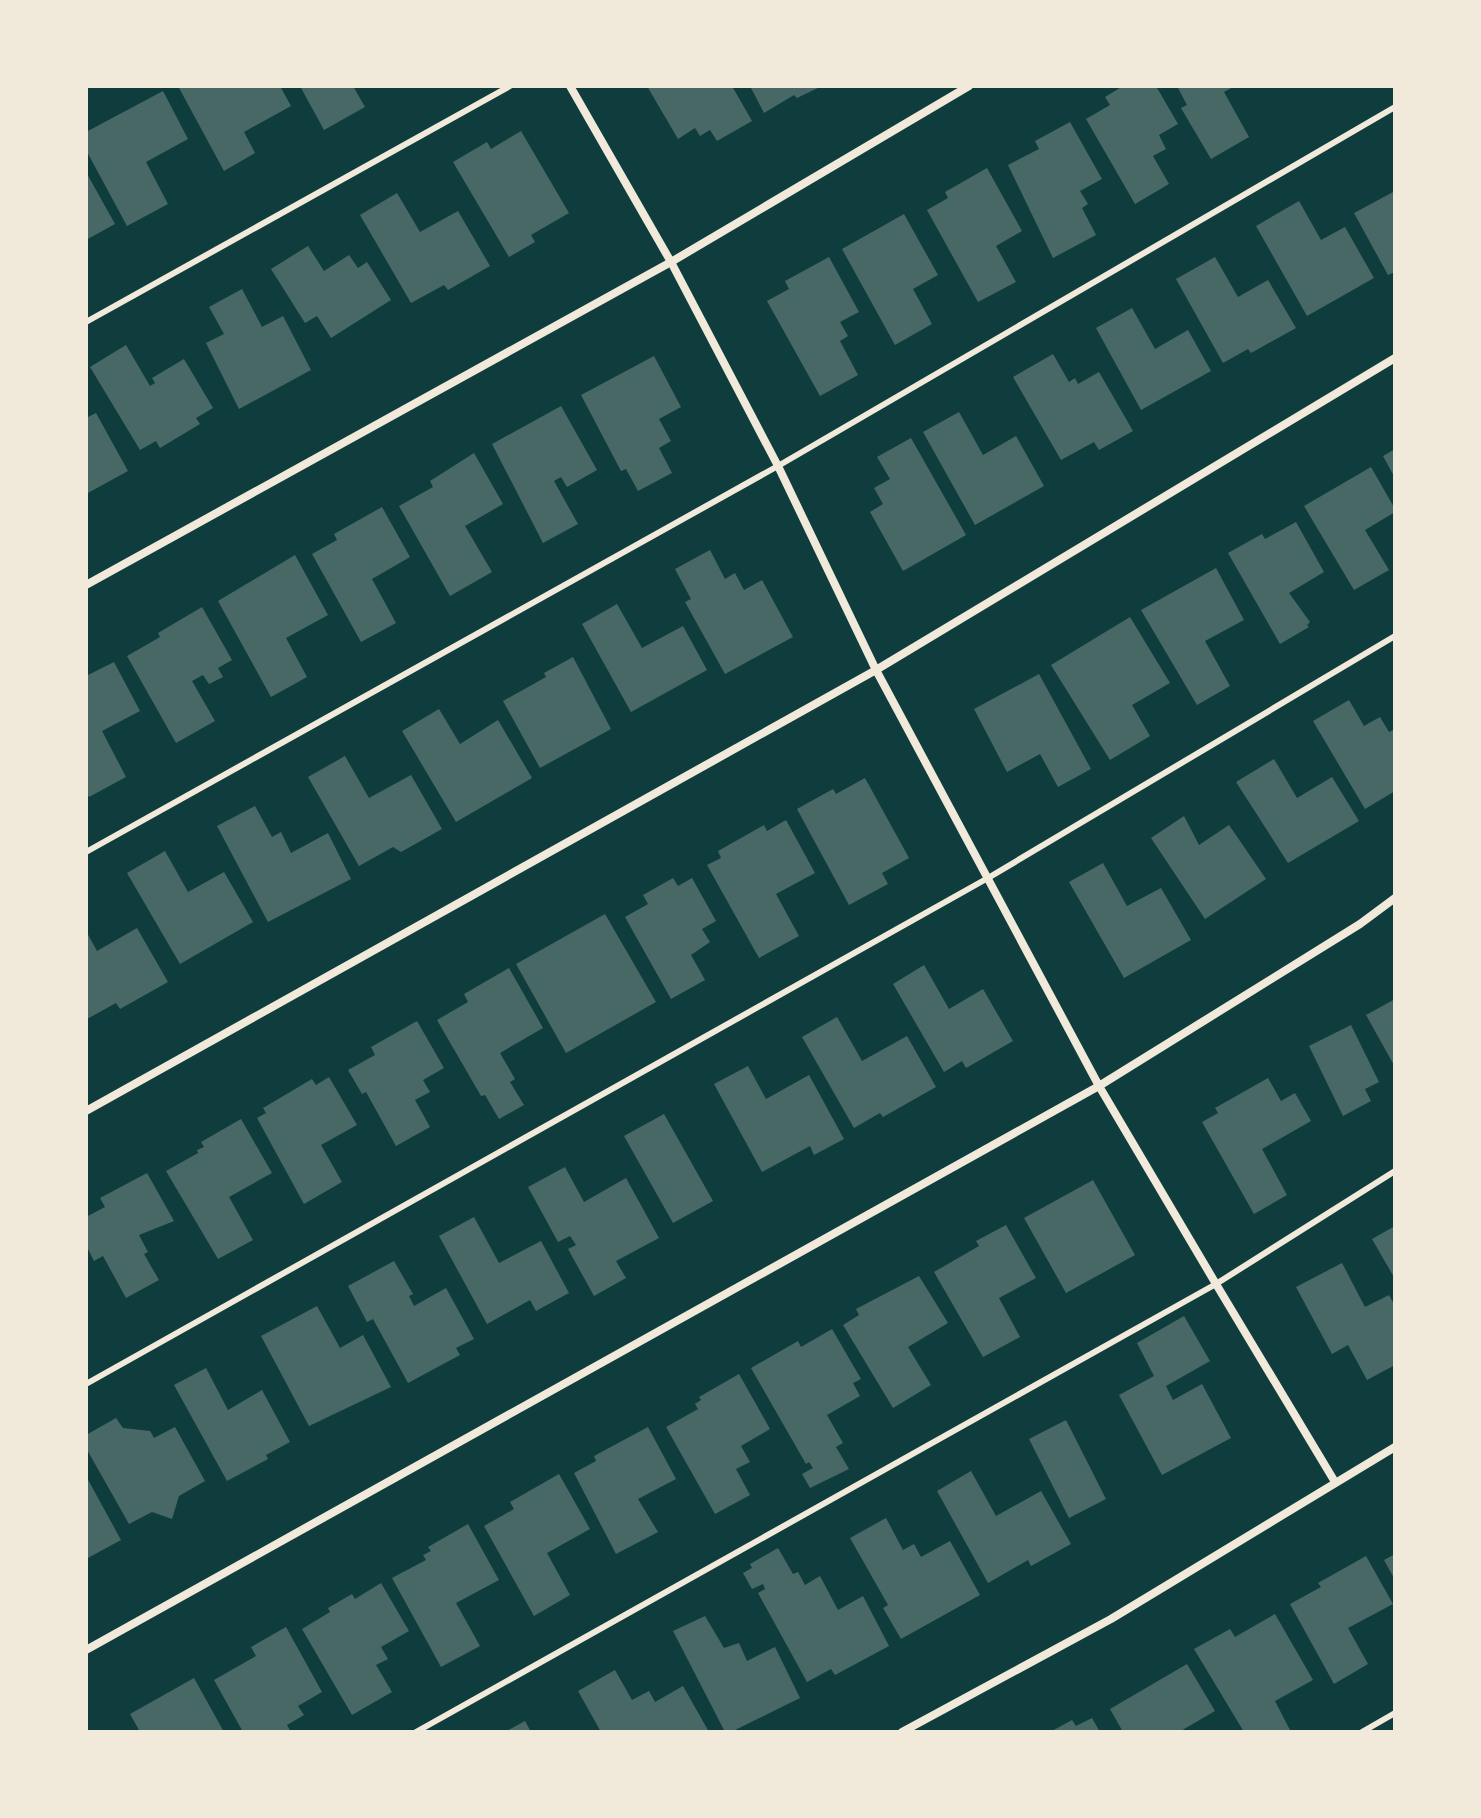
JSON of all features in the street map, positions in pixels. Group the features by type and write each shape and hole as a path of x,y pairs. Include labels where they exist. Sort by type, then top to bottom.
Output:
{"street":[{"path":"570,86 671,262 778,466 876,670 1099,1086 1335,1482"},
{"path":"86,585 671,262 969,86"},
{"path":"86,1111 876,670 1395,358"},
{"path":"86,1650 1099,1086 1360,924 1395,898"},
{"path":"902,1732 1111,1619 1395,1447"}],"lane":[{"path":"86,322 510,86"},
{"path":"86,852 778,466 1395,107"},
{"path":"86,1384 988,878 1395,636"},
{"path":"416,1732 1216,1284 1395,1171"},
{"path":"1362,1732 1395,1713"}],"building":[{"path":"178,86 280,86 291,106 244,132 255,153 224,171"},
{"path":"300,86 353,86 365,107 324,130"},
{"path":"647,86 732,86 752,121 717,141 710,130 700,136 695,128 678,139"},
{"path":"750,86 822,86 797,98 794,95 764,113"},
{"path":"1123,86 1156,86 1178,124 1159,135 1166,149 1153,156 1169,184 1135,204 1086,119 1110,105 1105,97"},
{"path":"1177,86 1235,86 1224,92 1249,137 1211,159 1181,108 1187,105"},
{"path":"163,91 188,139 146,162 168,204 127,226 86,150 86,132"},
{"path":"1070,122 1102,179 1080,191 1088,204 1082,208 1096,235 1053,258 1008,165 1039,149 1035,141"},
{"path":"521,131 569,213 531,235 535,242 509,257 453,162 487,142 491,149"},
{"path":"987,168 1022,231 996,246 1016,282 978,302 927,210 948,198 945,192"},
{"path":"86,172 115,224 86,240"},
{"path":"1395,191 1395,272 1388,275 1354,213"},
{"path":"397,193 420,232 458,211 490,266 448,290 444,285 411,303 360,215"},
{"path":"1299,201 1321,240 1345,227 1374,278 1307,316 1256,226"},
{"path":"904,214 938,275 913,289 932,324 895,345 842,249"},
{"path":"308,246 324,271 349,255 358,268 367,262 391,300 331,338 317,316 305,323 271,269"},
{"path":"829,257 859,312 840,322 848,336 840,341 858,375 820,396 767,301 789,289 785,281"},
{"path":"1215,257 1238,297 1268,280 1296,328 1251,353 1248,349 1223,363 1176,279"},
{"path":"242,289 262,327 283,316 311,370 239,409 206,343 224,334 209,307"},
{"path":"1132,308 1155,349 1188,330 1211,371 1141,410 1096,328"},
{"path":"126,345 150,386 155,383 152,378 184,359 213,408 196,418 200,424 160,448 156,441 140,450 90,367"},
{"path":"1053,354 1069,382 1075,378 1078,384 1099,372 1133,431 1099,450 1094,442 1061,460 1013,377"},
{"path":"654,356 681,407 659,419 671,441 659,448 672,473 638,491 626,469 621,471 581,395"},
{"path":"561,406 597,470 567,487 561,477 554,481 578,524 543,543 492,444"},
{"path":"959,412 983,455 1016,436 1044,486 975,525 923,432"},
{"path":"96,413 128,471 86,494 86,418"},
{"path":"911,438 966,535 903,571 870,512 883,504 874,488 890,479 877,457"},
{"path":"1395,449 1395,478 1383,456"},
{"path":"474,453 503,504 465,526 492,572 450,596 399,506 433,487 430,481"},
{"path":"1371,467 1395,512 1365,530 1389,570 1354,590 1304,506"},
{"path":"382,507 410,557 372,579 396,623 361,642 312,554 337,540 334,534"},
{"path":"1296,522 1324,572 1289,593 1310,622 1309,627 1280,644 1228,553 1262,534 1265,539"},
{"path":"710,550 725,579 735,573 744,590 762,580 793,637 725,674 685,602 691,599 675,569"},
{"path":"295,555 328,615 286,638 307,677 271,697 218,601"},
{"path":"1216,568 1244,620 1205,641 1230,686 1197,705 1141,610"},
{"path":"617,604 642,648 683,626 707,670 631,712 582,624"},
{"path":"202,607 232,660 218,668 223,677 209,684 203,675 192,681 215,721 176,743 127,656"},
{"path":"1130,617 1170,683 1132,705 1150,736 1110,760 1051,665"},
{"path":"573,657 611,729 540,768 503,701 546,677 544,673"},
{"path":"114,662 140,711 102,731 126,777 89,797 86,792 86,676"},
{"path":"1039,674 1091,769 1058,787 1040,754 1007,772 974,709"},
{"path":"1349,700 1364,726 1380,717 1389,732 1395,729 1395,791 1365,809 1313,721"},
{"path":"439,709 460,744 498,720 532,778 456,822 402,731"},
{"path":"345,756 369,798 411,775 442,829 401,852 393,847 359,866 308,777"},
{"path":"1274,759 1297,798 1332,777 1359,821 1288,863 1236,782"},
{"path":"865,778 909,858 882,873 888,884 849,905 797,809 833,789 836,794"},
{"path":"255,806 272,837 281,832 291,853 328,833 351,879 268,922 217,826"},
{"path":"1184,816 1199,845 1229,825 1266,879 1205,919 1151,838"},
{"path":"786,820 815,873 776,894 799,936 759,958 707,865 721,858 718,851 764,825 767,831"},
{"path":"165,851 188,892 224,872 253,922 180,964 127,873"},
{"path":"1103,863 1127,906 1161,888 1191,940 1124,978 1069,882"},
{"path":"673,878 678,886 692,878 716,921 702,929 710,942 691,955 705,980 671,999 625,917 648,904 643,895"},
{"path":"605,914 656,1002 566,1053 516,964"},
{"path":"137,928 168,982 120,1009 116,1003 87,1019 86,931 97,951"},
{"path":"924,965 949,1009 983,989 1013,1041 966,1068 962,1061 944,1072 893,984"},
{"path":"509,968 543,1028 500,1053 515,1079 510,1082 524,1105 499,1119 485,1095 481,1096 437,1020 468,1002 464,994"},
{"path":"1395,999 1395,1067 1366,1015"},
{"path":"837,1017 862,1061 907,1036 936,1087 883,1117 880,1113 854,1128 802,1037"},
{"path":"417,1021 444,1068 423,1080 430,1092 415,1100 430,1127 396,1146 366,1092 362,1094 348,1070 375,1055 371,1047"},
{"path":"1351,1025 1379,1082 1365,1089 1371,1101 1343,1116 1309,1046"},
{"path":"748,1066 766,1099 809,1075 844,1139 814,1155 810,1146 762,1172 714,1084"},
{"path":"329,1077 357,1125 321,1145 342,1182 304,1204 257,1118 266,1113 263,1108 312,1079 316,1085"},
{"path":"1268,1078 1281,1101 1295,1093 1311,1121 1262,1149 1287,1195 1254,1214 1202,1122 1218,1113 1215,1108"},
{"path":"664,1114 713,1201 673,1223 624,1136"},
{"path":"241,1119 272,1173 229,1197 253,1240 218,1259 166,1171 198,1153 197,1150 204,1147 201,1142"},
{"path":"565,1167 584,1202 626,1178 659,1238 616,1261 626,1278 594,1296 568,1249 576,1245 570,1236 558,1242 528,1187"},
{"path":"147,1173 174,1221 139,1235 148,1252 144,1254 159,1280 126,1298 103,1256 94,1261 86,1245 86,1217 105,1207 100,1198"},
{"path":"1093,1180 1135,1255 1066,1293 1024,1218"},
{"path":"474,1217 499,1263 541,1241 569,1293 536,1311 530,1300 487,1324 439,1236"},
{"path":"1006,1225 1036,1278 999,1298 1020,1337 983,1357 934,1272 979,1246 976,1241"},
{"path":"1395,1226 1395,1279 1372,1239"},
{"path":"394,1261 413,1294 409,1296 414,1306 446,1288 474,1339 456,1348 460,1355 408,1383 373,1319 367,1322 348,1286"},
{"path":"1342,1263 1365,1307 1389,1295 1395,1306 1395,1365 1367,1380 1348,1345 1332,1354 1296,1287"},
{"path":"919,1276 948,1323 908,1347 931,1385 893,1408 843,1325 859,1315 856,1309"},
{"path":"317,1306 340,1348 363,1335 391,1387 309,1426 261,1336"},
{"path":"1184,1316 1210,1361 1166,1386 1173,1400 1202,1384 1231,1438 1162,1475 1119,1395 1154,1376 1137,1343"},
{"path":"832,1329 861,1379 853,1383 860,1396 827,1415 843,1443 836,1447 849,1469 810,1488 802,1474 813,1468 809,1462 806,1464 751,1368 798,1341 801,1347"},
{"path":"206,1368 228,1410 262,1390 290,1442 266,1455 268,1459 227,1481 174,1385"},
{"path":"739,1374 770,1429 741,1446 750,1462 736,1469 750,1495 715,1514 666,1427 698,1409 695,1404 701,1400 699,1397"},
{"path":"116,1418 123,1428 150,1431 154,1438 175,1427 205,1481 179,1496 172,1519 152,1512 129,1524 86,1448 86,1435"},
{"path":"1066,1420 1106,1499 1069,1518 1029,1439"},
{"path":"648,1427 676,1479 638,1499 658,1532 616,1554 574,1473 596,1461 594,1456"},
{"path":"971,1471 996,1516 1041,1491 1071,1544 1031,1566 1028,1560 988,1583 937,1491"},
{"path":"559,1474 590,1529 547,1553 570,1595 534,1616 484,1526 514,1509 510,1502"},
{"path":"86,1476 121,1540 86,1559"},
{"path":"886,1518 903,1550 914,1544 921,1557 950,1541 980,1595 901,1639 883,1608 888,1605 850,1538"},
{"path":"468,1524 499,1580 456,1603 480,1646 441,1667 392,1578 426,1560 423,1555 431,1551 428,1547"},
{"path":"778,1548 793,1574 798,1572 805,1585 820,1576 838,1610 863,1596 889,1646 835,1675 831,1669 807,1682 758,1593 765,1589 763,1584 752,1589 743,1573 752,1568 750,1564"},
{"path":"1395,1554 1395,1580 1384,1560"},
{"path":"1366,1556 1393,1604 1348,1628 1368,1664 1334,1684 1290,1604 1321,1587 1318,1583"},
{"path":"381,1583 409,1631 381,1647 388,1659 376,1665 392,1692 352,1715 302,1629 352,1594 355,1599"},
{"path":"1275,1614 1313,1680 1275,1701 1291,1732 1244,1732 1194,1649 1230,1629 1235,1637"},
{"path":"705,1616 724,1648 739,1643 747,1661 775,1647 800,1698 731,1732 725,1732 673,1631"},
{"path":"286,1627 322,1692 298,1706 304,1715 287,1725 291,1732 243,1732 214,1680 256,1656 251,1647"},
{"path":"1187,1664 1215,1711 1179,1732 1123,1732 1110,1709"},
{"path":"615,1670 632,1700 649,1691 655,1702 683,1686 709,1732 601,1732 578,1691"},
{"path":"194,1678 224,1732 140,1732 130,1714"},
{"path":"1092,1718 1100,1732 1050,1732 1072,1720 1076,1726"},
{"path":"525,1721 531,1732 505,1732"}]}
